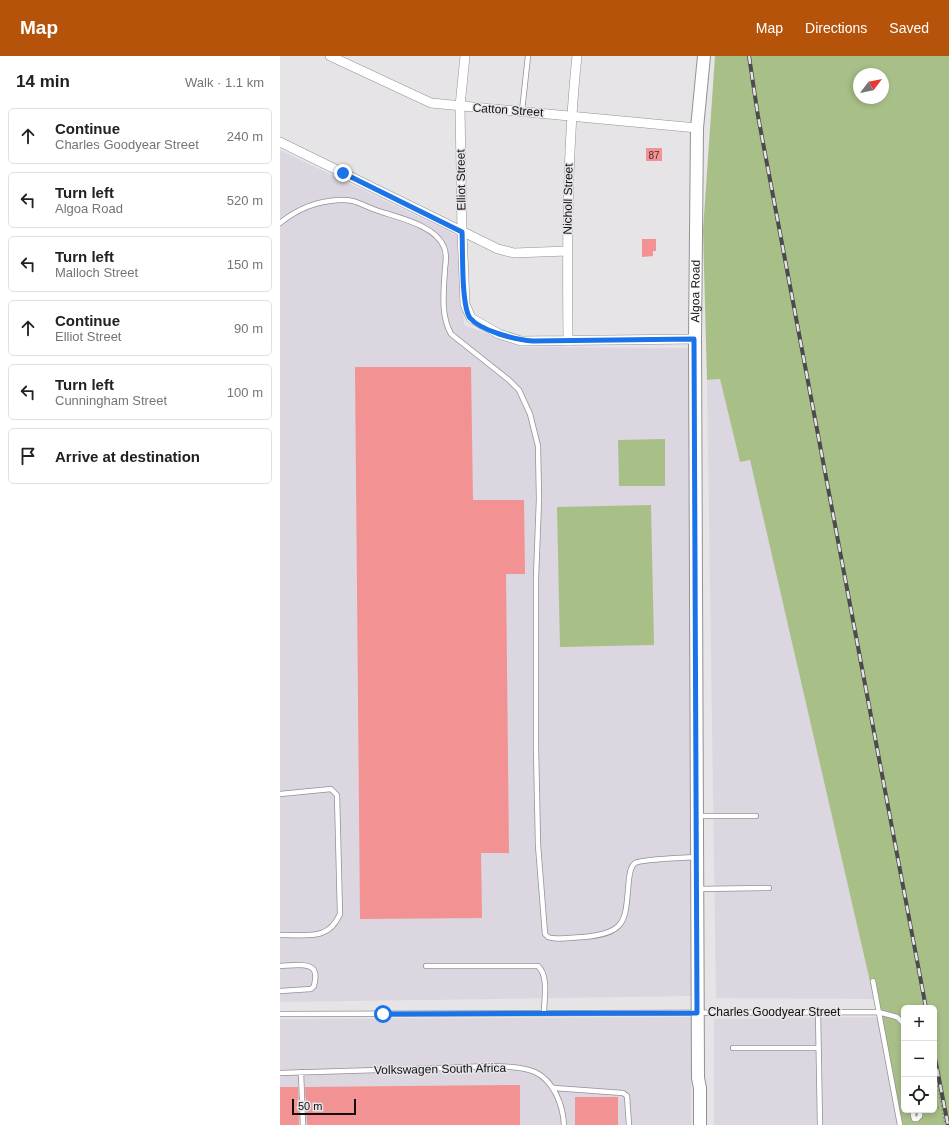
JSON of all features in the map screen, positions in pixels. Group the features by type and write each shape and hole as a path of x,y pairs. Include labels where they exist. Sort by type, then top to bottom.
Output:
{"street":[{"name":"Catton Street","path":"330,56 424,101 460,106 571,115 697,128"},
{"name":"Elliot Street","path":"465,56 460,106 462,232 465,304 468,313 476,323 516,340 568,341 694,339"},
{"name":"Nicholl Street","path":"568,341 567,251 571,115 577,56"},
{"name":"Algoa Road","path":"700,1125 697,1013 694,339 697,128 704,56"},
{"path":"280,142 462,232 508,252 537,253 567,251"},
{"name":"Algoa Road","path":"693,1125 693,1087 698,1078"}],"lane":[{"path":"522,111 528,56"},
{"path":"280,223 301,209 327,202 350,200 361,202 372,209 414,223 438,237 445,249 444,307 446,325 451,334 509,380 519,390 525,401 535,430 538,446 539,499 536,578 536,754 538,845 545,934 548,937 557,939 609,933 618,927 624,917 630,870 636,863 648,860 673,860 696,857"},
{"path":"280,794 331,788 337,795 340,914 331,929 324,934 280,935"},
{"path":"696,816 756,816"},
{"path":"697,889 769,888"},
{"path":"280,966 308,965 314,968 315,972 314,986 311,989 280,991"},
{"path":"426,966 538,966 541,968 544,979 544,1013"},
{"path":"873,981 900,1125"},
{"path":"818,1012 820,1125"},
{"name":"Charles Goodyear Street","path":"280,1014 878,1012 897,1017 901,1021"},
{"path":"733,1048 818,1048"},
{"name":"Volkswagen South Africa","path":"280,1073 481,1067 522,1068 536,1073 554,1088"},
{"path":"301,1072 302,1125"},
{"path":"564,1125 564,1117 554,1088 623,1093 627,1096 629,1125"},
{"path":"913,1113 914,1119 917,1119 920,1116 920,1113"}],"path":[{"path":"936,1077 945,1125"},
{"path":"937,1108 942,1107"}],"shaded area":[{"path":"280,150 458,236 464,325 521,347 691,348 693,996 280,1002"},
{"path":"720,379 740,462 750,460 874,999 716,998 707,380"},
{"path":"692,1017 691,1125 280,1125 280,1019"},
{"path":"881,1017 901,1125 714,1125 714,1019"}],"green space":[{"path":"715,56 949,56 949,1125 903,1125 750,460 740,462 720,379 707,380 703,230"},
{"path":"665,439 665,486 619,486 618,440"},
{"path":"651,505 654,645 560,647 557,507"}],"building":[{"path":"646,148 662,148 662,161 646,161"},
{"path":"642,239 656,239 656,251 653,251 653,256 642,257"},
{"path":"355,367 471,367 473,500 524,500 525,574 506,574 509,853 481,853 482,918 360,919"},
{"path":"520,1085 520,1125 307,1125 305,1087"},
{"path":"280,1087 298,1087 299,1125 280,1125"},
{"path":"575,1097 618,1097 618,1125 575,1125"}],"railway":[{"path":"749,56 758,116 925,1005"},
{"path":"937,1068 948,1125"}],"route":[{"path":"343,173 462,232 465,304 471,318 476,323 486,328 516,340 533,341 694,339 696,857 698,948 697,1013 383,1014"}]}
